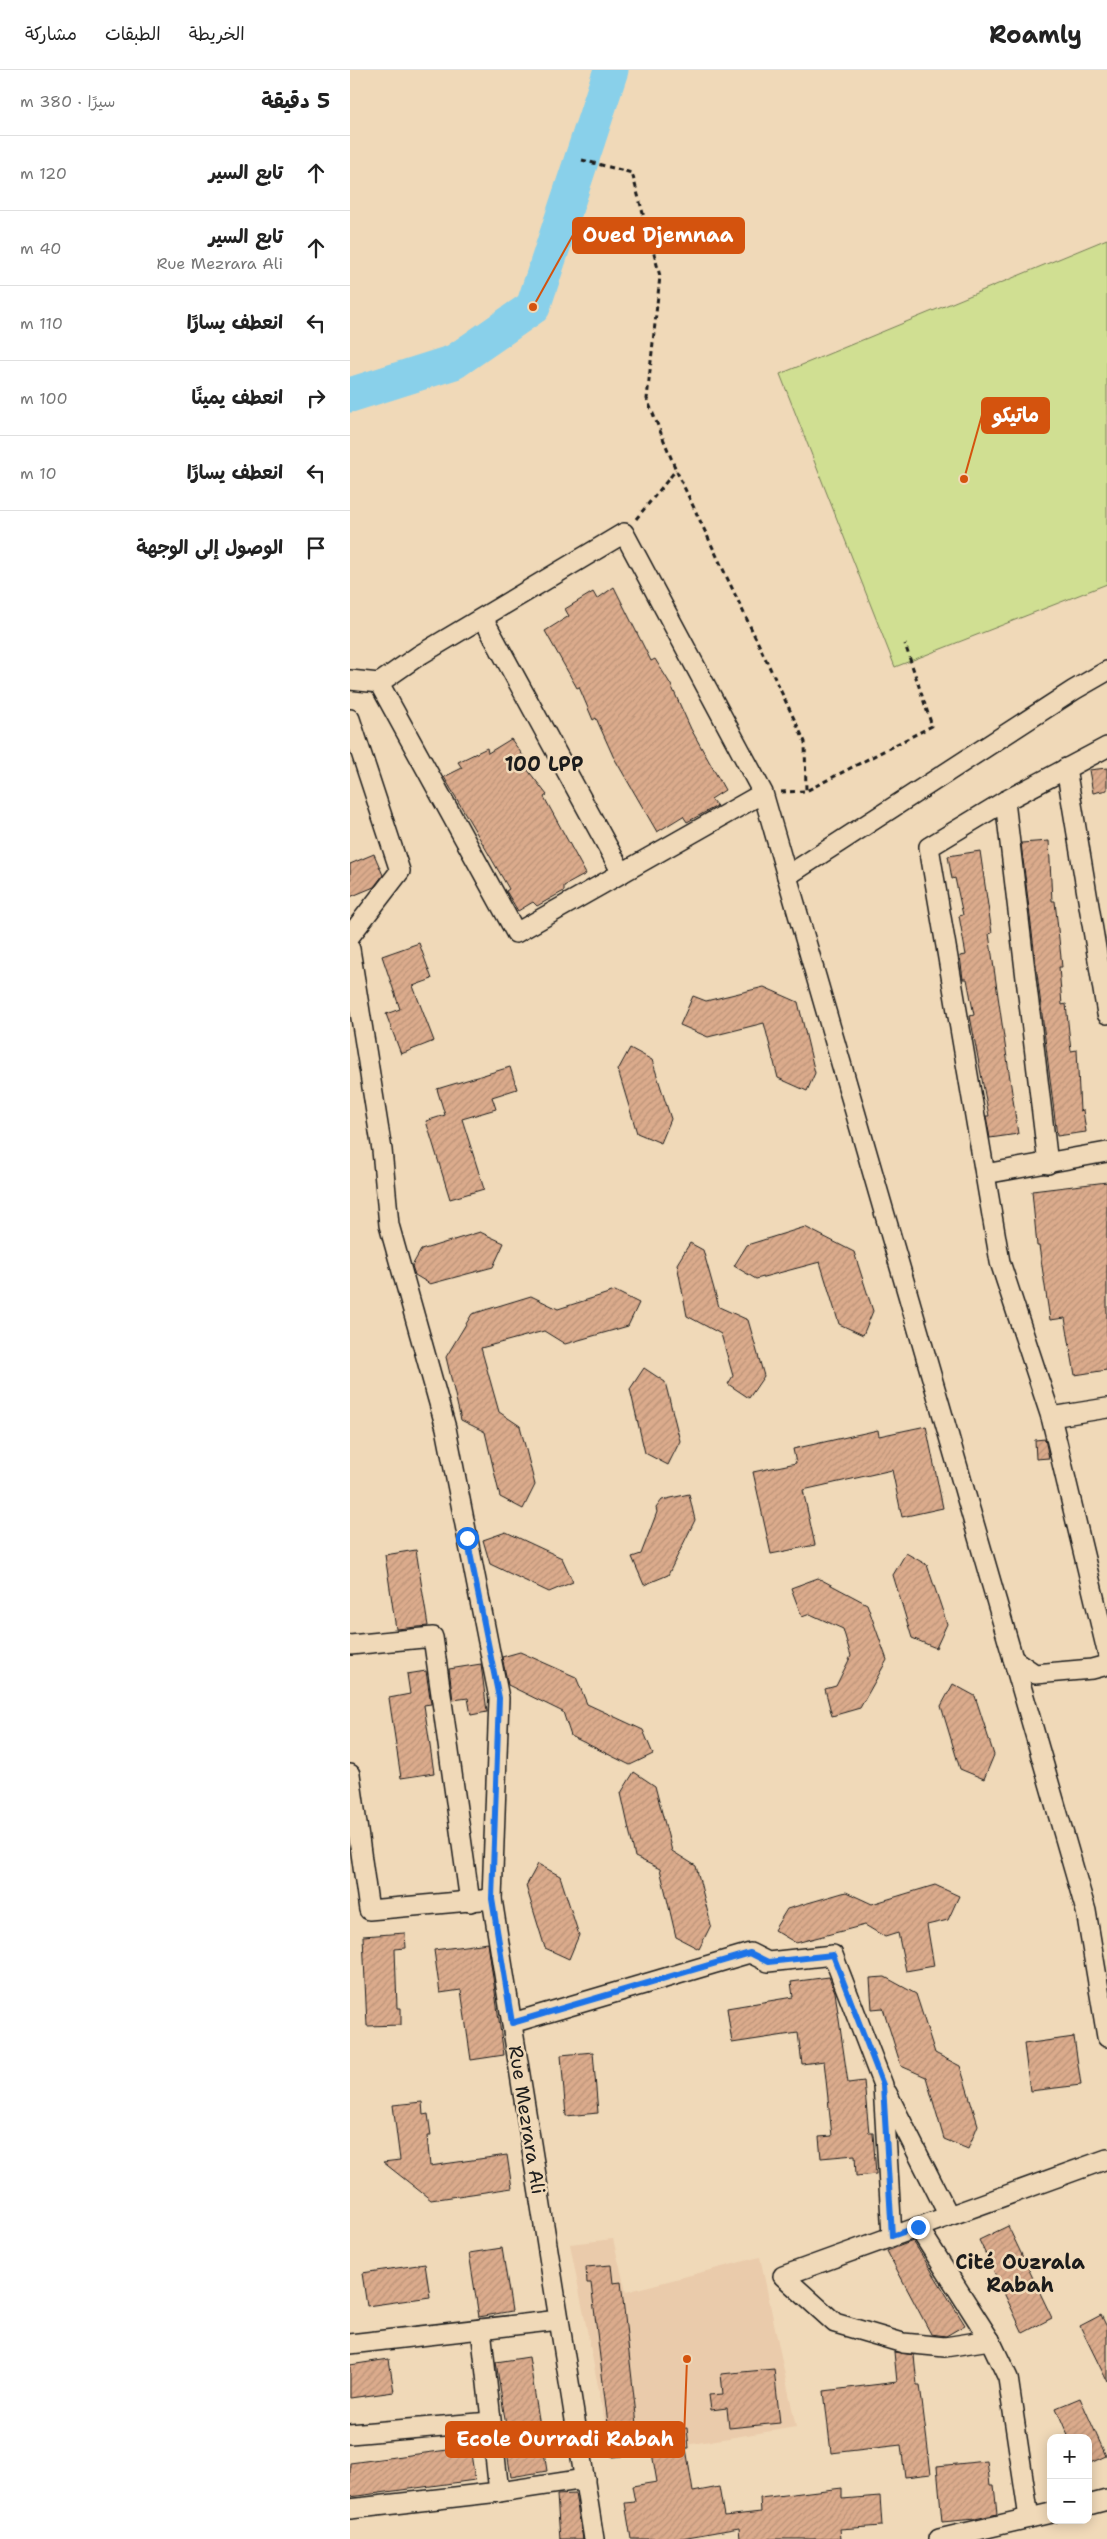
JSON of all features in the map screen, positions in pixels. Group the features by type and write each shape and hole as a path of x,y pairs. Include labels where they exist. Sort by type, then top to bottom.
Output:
{"street":[{"path":"350,680 379,683 624,534 763,793 1086,1911 1107,2037"},
{"path":"483,618 622,873"},
{"path":"787,876 1066,695 1107,672"},
{"path":"379,683 516,933 763,793"},
{"path":"350,719 400,871 350,936"},
{"path":"1107,748 1004,801 929,847 1000,1262 1051,1418 1107,1652"},
{"path":"1066,768 1107,1014"},
{"path":"1004,801 1048,1164"},
{"name":"Rue Mezrara Ali","path":"350,949 382,1150 389,1224 446,1428 499,1698 492,1899 594,2539"},
{"path":"985,1174 1107,1152"},
{"path":"1051,1418 1107,1408"},
{"path":"350,1645 433,1637 470,1902"},
{"path":"1013,1658 1035,1674 1092,1669 1107,1665"},
{"path":"350,1774 369,1910 492,1899"},
{"path":"512,2023 750,1953 768,1962 833,1955 883,2085 949,2216"},
{"path":"883,2085 892,2236"},
{"path":"990,2340 945,2347 903,2342 835,2323 783,2276 1107,2159"},
{"path":"918,2227 990,2340 1008,2378 1029,2518"},
{"path":"350,2344 559,2320"},
{"path":"481,2328 499,2492"},
{"path":"350,2434 490,2422"},
{"path":"350,2509 499,2492 585,2479"},
{"path":"1092,2504 1107,2500"},
{"path":"939,2539 1047,2514"}],"path":[{"path":"582,160 632,174 660,276 647,399 676,470 805,742 806,791"},
{"path":"624,534 676,470"},
{"path":"763,793 806,791 932,726 905,644"}],"shaded area":[{"path":"613,2239 626,2292 760,2257 796,2427 612,2457 570,2244"}],"green space":[{"path":"1107,239 1107,584 895,667 780,374"}],"building":[{"path":"614,587 651,661 655,659 671,685 691,729 725,790 711,799 717,806 687,822 683,816 657,832 613,756 596,718 593,720 579,687 577,688 545,631 569,616 565,609 593,592 597,599"},
{"path":"511,739 524,757 520,760 547,795 544,797 586,874 564,886 564,891 537,906 533,902 518,911 506,891 509,889 444,777 462,768 458,762 487,748 488,753"},
{"path":"1107,768 1107,790 1093,793 1089,770"},
{"path":"1049,841 1052,901 1055,901 1062,967 1059,967 1062,1005 1066,1004 1071,1051 1077,1050 1080,1111 1083,1110 1086,1132 1057,1136 1021,843"},
{"path":"980,851 992,933 989,934 1018,1134 990,1138 986,1116 989,1116 970,1016 974,1015 967,979 963,979 960,956 966,955 959,916 963,915 955,878 952,879 948,856"},
{"path":"374,854 383,875 374,887 350,897 350,864"},
{"path":"419,943 432,979 413,986 434,1041 401,1054 386,1014 400,1009 382,956"},
{"path":"764,987 798,1002 815,1073 807,1091 778,1078 764,1023 708,1037 680,1025 693,996 706,1001"},
{"path":"630,1048 652,1060 671,1119 661,1143 637,1133 618,1070"},
{"path":"510,1067 517,1089 492,1097 496,1109 462,1119 484,1189 450,1199 426,1121 445,1115 437,1089"},
{"path":"1107,1182 1107,1370 1075,1375 1065,1318 1050,1320 1039,1246 1037,1246 1032,1191"},
{"path":"805,1227 854,1252 873,1311 863,1335 839,1324 820,1262 756,1279 734,1266 747,1245"},
{"path":"480,1232 504,1243 493,1267 430,1284 415,1275 412,1266 421,1250"},
{"path":"690,1243 703,1250 719,1307 748,1320 764,1376 749,1398 728,1384 733,1376 721,1334 687,1316 677,1264"},
{"path":"615,1291 639,1303 628,1326 565,1344 544,1331 481,1348 499,1412 520,1426 535,1485 523,1509 500,1497 485,1432 461,1420 446,1357 472,1314 531,1296 558,1309"},
{"path":"644,1368 665,1382 680,1441 668,1465 645,1453 630,1389"},
{"path":"926,1426 943,1508 902,1517 892,1470 803,1490 815,1545 771,1554 753,1472 796,1463 793,1449 878,1430 879,1436"},
{"path":"1045,1439 1049,1458 1036,1459 1035,1440"},
{"path":"689,1494 695,1520 668,1575 644,1585 632,1557 641,1554 657,1512 656,1508 662,1500"},
{"path":"506,1532 562,1558 573,1582 549,1592 490,1564 483,1540"},
{"path":"416,1550 428,1626 396,1629 385,1555"},
{"path":"906,1553 927,1565 947,1624 936,1648 912,1638 893,1575"},
{"path":"818,1578 867,1604 887,1660 860,1708 832,1716 825,1689 836,1686 851,1656 843,1629 810,1614 802,1617 791,1588"},
{"path":"520,1652 576,1677 587,1704 643,1730 653,1754 630,1765 571,1736 563,1712 508,1685 502,1657"},
{"path":"481,1664 487,1712 471,1715 468,1698 453,1700 449,1669"},
{"path":"426,1671 431,1704 424,1705 434,1773 401,1778 389,1698 410,1694 407,1674"},
{"path":"953,1684 975,1696 994,1755 984,1779 960,1769 941,1706"},
{"path":"634,1772 655,1786 672,1851 696,1866 711,1925 699,1949 676,1937 660,1869 635,1857 621,1793"},
{"path":"538,1864 560,1876 579,1935 569,1959 545,1948 526,1886"},
{"path":"935,1885 959,1896 948,1920 927,1925 934,1966 906,1971 898,1933 885,1937 865,1925 796,1943 774,1930 787,1909 846,1892 872,1904"},
{"path":"405,1933 406,1948 395,1949 397,2008 401,2008 401,2025 367,2026 363,1936"},
{"path":"488,1943 504,2055 471,2060 461,1990 440,1993 434,1950"},
{"path":"829,1977 835,1992 848,2083 864,2081 869,2133 873,2133 876,2174 856,2176 855,2155 821,2158 819,2137 832,2136 824,2061 802,2064 798,2033 732,2043 727,2008 793,1997 791,1982"},
{"path":"885,1977 916,1994 935,2053 960,2066 978,2125 968,2149 944,2139 926,2077 901,2066 883,2008 872,2009 870,1978"},
{"path":"1074,2037 1081,2085 1030,2091 1024,2044"},
{"path":"593,2052 598,2113 566,2116 561,2055"},
{"path":"422,2102 423,2115 428,2114 431,2136 427,2136 430,2166 507,2155 512,2188 431,2200 383,2162 400,2160 393,2105"},
{"path":"1008,2226 1052,2318 1023,2333 979,2240"},
{"path":"913,2241 965,2325 946,2336 931,2334 887,2251"},
{"path":"502,2248 512,2311 479,2317 469,2253"},
{"path":"425,2264 430,2297 367,2306 362,2273"},
{"path":"611,2265 613,2283 621,2282 638,2433 687,2428 689,2448 686,2448 693,2492 719,2487 724,2516 761,2512 760,2498 842,2488 842,2499 880,2496 882,2526 840,2529 841,2539 740,2539 739,2528 676,2539 631,2539 625,2503 635,2502 632,2486 657,2482 652,2453 612,2457 591,2283 587,2283 586,2267"},
{"path":"1101,2315 1107,2327 1107,2381 1080,2326"},
{"path":"894,2352 914,2355 917,2385 920,2385 931,2474 905,2477 901,2445 831,2453 824,2391 897,2382"},
{"path":"529,2357 547,2471 511,2477 503,2426 506,2426 496,2362"},
{"path":"389,2359 394,2392 350,2398 350,2365"},
{"path":"774,2369 780,2423 729,2428 727,2408 711,2410 709,2395 723,2394 721,2374"},
{"path":"1080,2398 1106,2456 1092,2462 1092,2434 1067,2434 1056,2408"},
{"path":"470,2447 475,2480 350,2497 350,2463"},
{"path":"987,2461 990,2485 994,2485 997,2514 975,2519 942,2522 937,2466"},
{"path":"575,2494 583,2539 560,2539 557,2495"}],"waterway":[{"path":"350,395 454,362 533,307 611,70"}],"place":[{"name":"Oued Djemnaa","path":"533,307"},
{"name":"ماتيكو","path":"964,479"},
{"name":"Ecole Ourradi Rabah","path":"687,2359"}],"district":[{"name":"100 LPP","path":"544,764"},
{"name":"Cité Ouzrala Rabah","path":"1020,2274"}],"route":[{"path":"467,1538 499,1698 492,1899 512,2023 750,1953 768,1962 833,1955 883,2085 892,2236 918,2227"}]}
